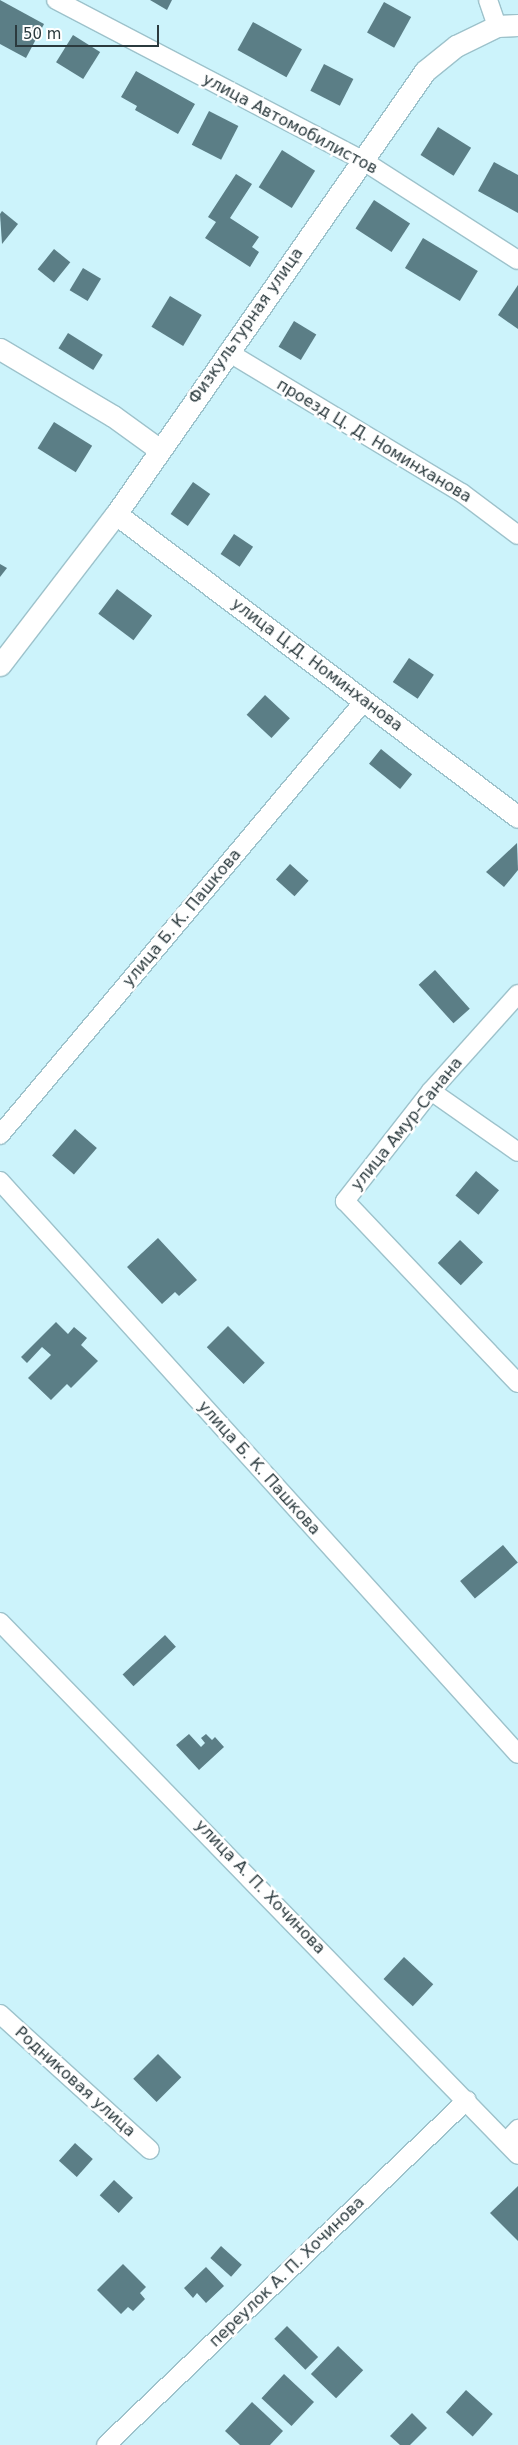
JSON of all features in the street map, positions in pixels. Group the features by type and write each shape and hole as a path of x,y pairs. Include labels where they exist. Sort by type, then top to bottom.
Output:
{"street":[{"name":"улица Автомобилистов","path":"56,0 362,160 518,260"},
{"path":"488,0 508,25"},
{"name":"Физкультурная улица","path":"0,664 116,514 425,71 456,46 508,25"},
{"path":"0,349 113,416 160,450"},
{"name":"проезд Ц. Д. Номинханова","path":"228,352 462,493 518,535"},
{"name":"улица Ц.Д. Номинханова","path":"116,514 518,817"},
{"name":"улица Б. К. Пашкова","path":"0,1136 365,700"},
{"name":"улица Амур-Санана","path":"518,994 431,1092 344,1201 518,1382"},
{"path":"431,1092 518,1152"},
{"name":"улица Б. К. Пашкова","path":"0,1181 518,1754"},
{"name":"улица А. П. Хочинова","path":"0,1622 512,2148"},
{"name":"Родниковая улица","path":"0,2014 150,2150"},
{"name":"переулок А. П. Хочинова","path":"106,2445 467,2100"},
{"path":"512,2148 518,2129"}],"building":[{"path":"0,0 44,24 26,58 0,44"},
{"path":"150,0 172,0 167,10"},
{"path":"384,2 411,17 394,48 367,33"},
{"path":"253,22 302,49 286,77 237,50"},
{"path":"73,35 100,52 83,79 56,62"},
{"path":"324,64 353,79 340,106 310,91"},
{"path":"136,71 195,104 178,134 135,110 137,106 121,97"},
{"path":"209,111 238,126 221,160 192,145"},
{"path":"438,127 471,148 454,176 421,155"},
{"path":"282,150 315,171 292,208 259,187"},
{"path":"494,162 518,175 518,213 478,191"},
{"path":"236,174 252,184 230,218 259,237 252,247 259,252 250,267 205,238 216,222 208,217"},
{"path":"374,200 410,223 392,252 355,229"},
{"path":"2,211 18,224 2,244 0,214"},
{"path":"423,238 478,271 460,301 405,268"},
{"path":"54,249 70,262 54,282 38,269"},
{"path":"83,268 101,279 88,301 70,290"},
{"path":"518,285 518,329 498,315"},
{"path":"170,296 202,315 183,346 151,327"},
{"path":"294,321 316,334 301,360 279,347"},
{"path":"68,333 103,355 93,370 58,348"},
{"path":"54,422 92,446 76,472 38,448"},
{"path":"193,482 210,494 188,526 171,514"},
{"path":"234,534 253,547 240,567 221,554"},
{"path":"0,564 7,568 0,577"},
{"path":"117,589 152,615 133,640 98,614"},
{"path":"409,658 434,675 418,699 393,682"},
{"path":"265,695 290,718 271,738 247,715"},
{"path":"381,749 412,774 400,789 369,764"},
{"path":"517,843 518,870 504,887 486,872"},
{"path":"290,864 309,881 295,896 276,880"},
{"path":"435,970 470,1009 453,1023 419,985"},
{"path":"75,1129 97,1148 74,1174 52,1155"},
{"path":"476,1171 499,1190 478,1215 455,1196"},
{"path":"158,1238 197,1280 179,1296 175,1292 162,1304 127,1267"},
{"path":"460,1240 483,1262 461,1285 438,1263"},
{"path":"56,1322 68,1334 74,1327 87,1338 81,1345 98,1361 71,1388 67,1384 51,1400 28,1378 51,1355 42,1347 27,1363 21,1357"},
{"path":"228,1326 265,1363 244,1384 207,1347"},
{"path":"503,1545 518,1563 475,1599 460,1581"},
{"path":"165,1635 176,1647 133,1686 123,1675"},
{"path":"189,1734 201,1747 205,1743 201,1738 206,1734 212,1740 215,1737 224,1747 199,1770 176,1745"},
{"path":"404,1957 433,1984 413,2006 384,1979"},
{"path":"158,2054 181,2077 157,2102 133,2079"},
{"path":"75,2143 93,2159 77,2177 59,2161"},
{"path":"114,2180 133,2198 119,2213 100,2195"},
{"path":"518,2186 518,2241 490,2213"},
{"path":"221,2246 242,2265 231,2277 210,2258"},
{"path":"123,2264 146,2287 140,2293 145,2299 133,2311 128,2307 121,2314 97,2290"},
{"path":"206,2267 224,2286 206,2303 197,2293 193,2298 184,2288"},
{"path":"287,2326 318,2357 305,2370 274,2339"},
{"path":"338,2346 363,2370 336,2398 311,2374"},
{"path":"284,2374 314,2402 291,2426 261,2398"},
{"path":"466,2390 493,2414 473,2436 446,2412"},
{"path":"252,2402 283,2431 270,2445 240,2445 225,2431"},
{"path":"412,2413 427,2428 410,2445 400,2445 390,2436"}]}
